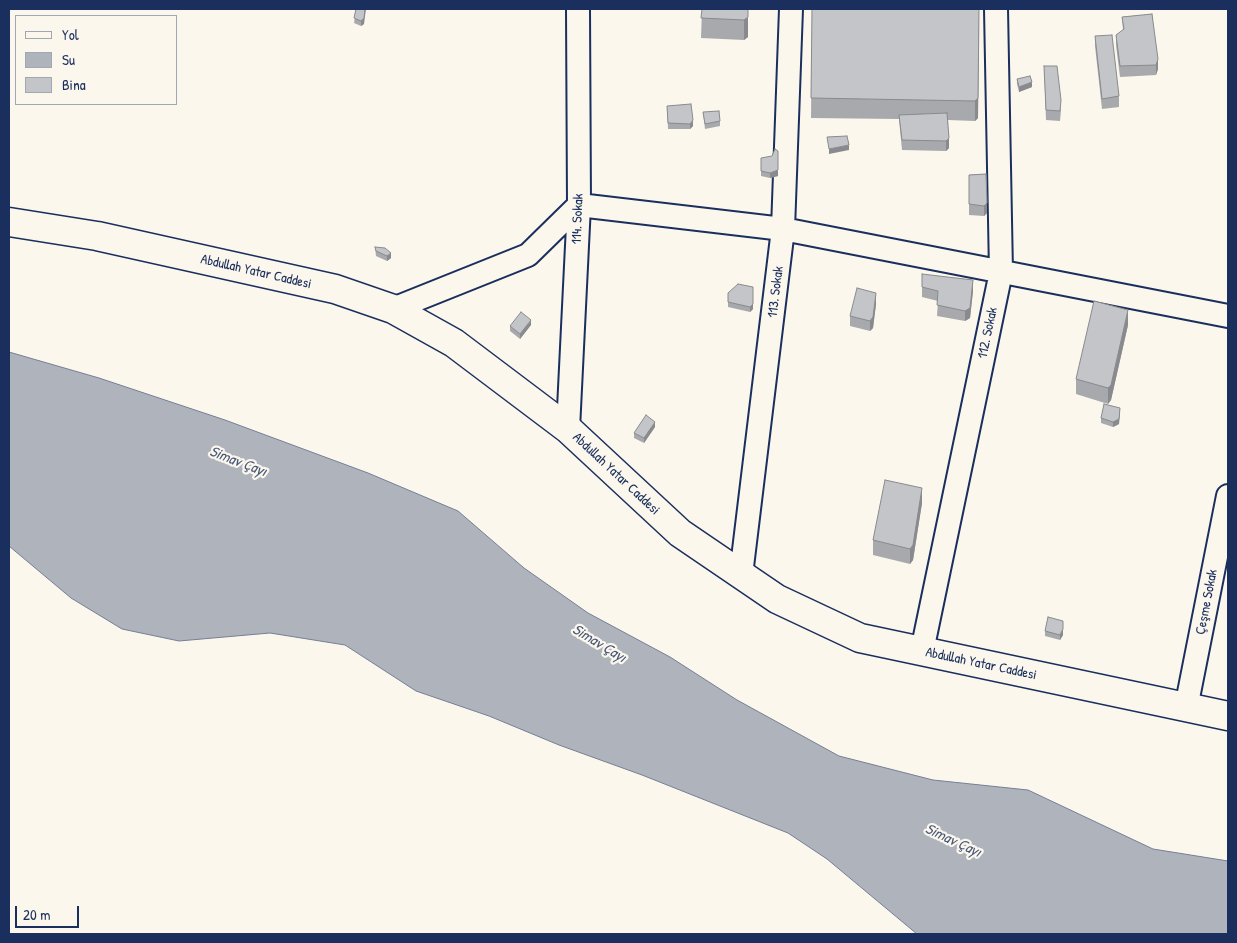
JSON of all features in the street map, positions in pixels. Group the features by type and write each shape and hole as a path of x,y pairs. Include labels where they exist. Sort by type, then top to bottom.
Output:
{"street":[{"name":"114. Sokak","path":"568,429 579,205 578,9"},
{"name":"113. Sokak","path":"741,575 783,229 791,9"},
{"name":"112. Sokak","path":"922,651 1001,272 996,9"},
{"path":"393,309 528,255 579,205 783,229 1228,316"},
{"name":"Abdullah Yatar Caddesi","path":"9,222 97,236 316,285 393,309 454,343 568,429 680,532 741,575 777,599 860,638 1228,716"},
{"name":"Çeşme Sokak","path":"1186,708 1228,496"}],"water":[{"name":"Simav Çayı","path":"9,352 99,378 225,420 368,473 458,511 524,568 588,613 670,657 737,700 839,756 933,780 1028,790 1153,849 1228,861 1228,934 917,934 827,859 788,833 489,716 416,691 345,645 270,633 179,641 122,629 71,598 9,546"}],"building":[{"path":"356,9 365,9 364,18 361,21 354,18"},
{"path":"702,9 748,9 748,17 744,20 701,18"},
{"path":"812,9 979,9 978,98 975,101 811,98"},
{"path":"1152,14 1158,59 1156,65 1120,66 1116,35 1124,29 1122,17"},
{"path":"1112,35 1119,96 1102,99 1095,36"},
{"path":"1044,66 1057,66 1061,100 1060,111 1046,110"},
{"path":"1030,76 1032,82 1019,87 1017,79"},
{"path":"691,104 693,120 690,124 668,123 667,106"},
{"path":"719,111 720,121 705,124 703,112"},
{"path":"947,113 949,138 946,141 902,140 899,115"},
{"path":"847,136 849,145 829,149 827,137"},
{"path":"775,149 778,151 778,170 770,173 761,171 761,158 772,156"},
{"path":"986,174 987,203 984,206 969,204 969,175"},
{"path":"375,247 385,248 391,253 387,256 376,251"},
{"path":"922,274 973,280 970,308 965,311 937,305 938,291 922,287"},
{"path":"738,284 753,287 753,304 750,307 728,302 728,293"},
{"path":"857,288 876,293 873,317 870,321 850,316"},
{"path":"1094,301 1128,310 1111,385 1108,388 1076,379"},
{"path":"521,312 531,320 520,334 510,326"},
{"path":"1104,404 1120,408 1119,419 1113,422 1101,418"},
{"path":"646,415 655,422 644,438 634,433"},
{"path":"885,480 922,488 913,545 910,549 873,540"},
{"path":"1048,617 1063,621 1063,629 1060,635 1045,631"}]}
